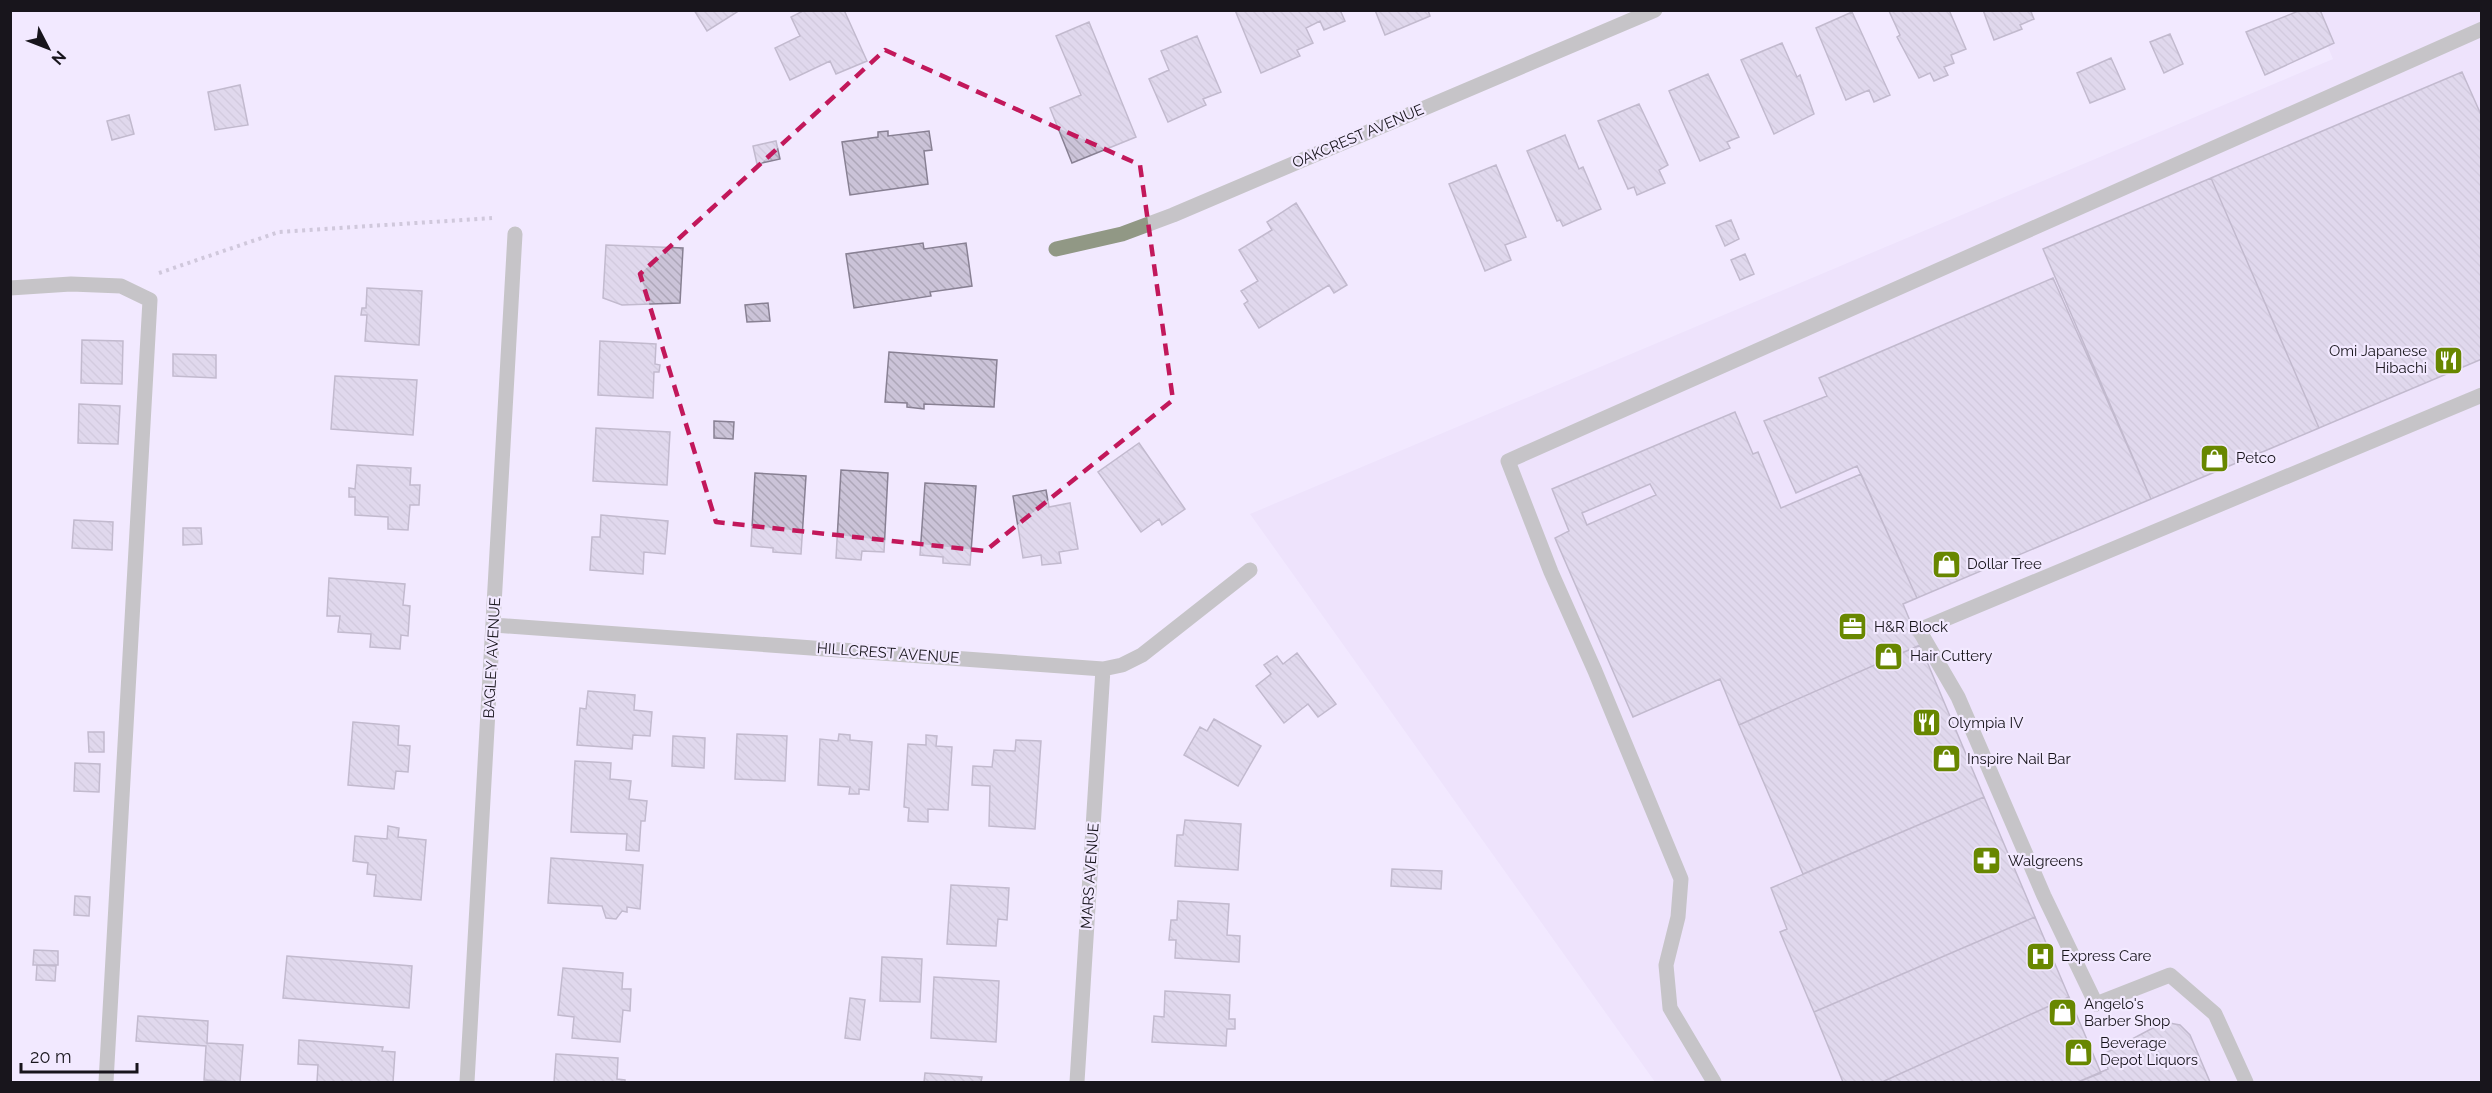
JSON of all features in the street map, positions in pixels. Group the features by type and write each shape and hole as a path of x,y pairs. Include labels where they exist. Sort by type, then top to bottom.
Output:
{"street":[{"name":"OAKCREST AVENUE","path":"1056,249 1122,234 1173,215 1655,10"},
{"path":"1714,1083 1670,1008 1666,965 1678,917 1681,879 1595,671 1551,572 1508,461 2481,29"},
{"name":"BAGLEY AVENUE","path":"467,1083 515,234"},
{"path":"10,288 72,284 121,286 150,300 106,1083"},
{"path":"2246,1083 2215,1014 2192,991 2170,975 2096,1004 2039,885 1958,697 1919,630 2481,395"},
{"name":"HILLCREST AVENUE","path":"494,625 1103,669 1122,665 1142,655 1250,570"},
{"name":"MARS AVENUE","path":"1077,1083 1103,669"}],"path":[{"path":"121,286 279,232 492,218 515,234"}],"highlighted area":[{"path":"885,50 1140,165 1173,400 985,551 716,522 640,274"}],"shaded area":[{"path":"2313,11 2481,11 2481,1082 1655,1082 1250,514 2333,59"}],"building":[{"path":"694,10 736,10 737,12 707,31"},
{"path":"805,10 844,10 867,61 836,74 830,61 790,80 775,48 800,36 791,17"},
{"path":"1235,10 1340,10 1345,21 1324,30 1320,21 1306,28 1313,43 1297,50 1300,56 1261,73"},
{"path":"1375,10 1428,10 1430,16 1385,35"},
{"path":"1949,10 1966,49 1951,55 1954,63 1944,67 1948,75 1934,81 1930,73 1919,78 1897,37 1900,35 1889,11"},
{"path":"1983,10 2036,10 2031,12 2034,19 2020,25 2022,29 1994,40"},
{"path":"2301,10 2320,10 2334,43 2265,75 2246,32"},
{"path":"1852,12 1890,95 1874,102 1869,90 1846,100 1816,28"},
{"path":"1089,22 1136,137 1072,163 1050,108 1081,95 1056,36"},
{"path":"2170,34 2183,64 2164,73 2150,42"},
{"path":"1197,36 1221,92 1203,99 1206,105 1168,122 1149,79 1169,70 1161,51"},
{"path":"1782,43 1797,77 1800,75 1814,114 1774,134 1741,60"},
{"path":"2111,58 2125,89 2090,103 2077,73"},
{"path":"2462,72 2482,117 2482,359 2319,428 2211,178"},
{"path":"1708,74 1739,137 1727,142 1730,148 1700,161 1669,91"},
{"path":"240,85 248,125 215,130 208,92"},
{"path":"1639,104 1668,165 1659,170 1665,183 1637,195 1634,187 1628,189 1598,121"},
{"path":"129,115 134,134 112,140 107,121"},
{"path":"888,131 888,136 929,131 932,150 924,151 928,184 850,195 842,142 878,137 878,132"},
{"path":"1565,135 1579,169 1583,167 1601,209 1563,226 1560,220 1557,221 1527,151"},
{"path":"776,141 780,159 757,164 753,146"},
{"path":"1496,165 1526,237 1505,245 1511,260 1485,271 1449,184"},
{"path":"2211,178 2319,428 2151,499 2043,249"},
{"path":"1296,203 1347,285 1334,293 1329,285 1259,328 1244,304 1248,301 1241,291 1258,281 1239,250 1272,230 1267,222"},
{"path":"1731,220 1739,239 1725,246 1716,226"},
{"path":"923,243 924,249 966,243 972,286 930,292 931,296 854,308 846,254"},
{"path":"606,245 683,248 680,303 622,305 603,298"},
{"path":"1745,254 1754,274 1740,280 1731,260"},
{"path":"2053,278 2151,499 1917,598 1857,466 1796,493 1764,421 1827,396 1819,378"},
{"path":"367,288 422,291 419,345 365,341 367,315 361,315 362,308 366,308"},
{"path":"768,303 770,321 747,322 745,305"},
{"path":"82,340 123,341 122,384 81,383"},
{"path":"600,341 656,344 655,364 660,365 659,372 654,372 653,398 598,395"},
{"path":"889,352 997,360 994,407 924,404 924,409 907,407 907,403 885,402"},
{"path":"173,354 216,355 216,378 173,376"},
{"path":"335,376 417,380 413,435 331,429"},
{"path":"79,404 120,406 118,444 78,443"},
{"path":"1735,412 1753,454 1758,452 1781,508 1861,474 1917,598 1903,604 1920,645 1739,725 1720,679 1633,717 1555,538 1569,531 1552,489","holes":["1650,484 1656,495 1587,525 1582,513"]},
{"path":"714,421 734,422 733,439 714,438"},
{"path":"596,428 670,432 667,485 593,481"},
{"path":"1139,443 1185,509 1162,525 1159,519 1141,532 1098,472"},
{"path":"357,465 411,468 410,485 420,485 419,505 410,505 408,530 388,529 388,517 355,515 355,497 349,497 349,488 355,489"},
{"path":"841,470 888,473 884,552 862,551 861,560 836,558"},
{"path":"755,473 806,476 801,554 773,552 773,548 751,546"},
{"path":"925,483 976,486 970,565 943,563 943,557 920,555"},
{"path":"1046,490 1049,507 1070,503 1078,549 1059,552 1061,563 1042,565 1041,555 1023,558 1013,496"},
{"path":"601,515 668,521 665,554 644,552 643,574 590,570 592,537 600,537"},
{"path":"74,520 113,522 112,550 72,548"},
{"path":"183,528 201,528 202,544 183,545"},
{"path":"329,578 405,584 403,605 410,606 408,636 401,635 400,649 370,647 371,634 338,632 340,616 327,616"},
{"path":"1920,645 1984,797 1803,874 1739,725"},
{"path":"1297,653 1336,704 1318,717 1308,704 1284,723 1256,686 1271,674 1264,665 1277,656 1283,664"},
{"path":"588,691 635,695 634,710 652,712 650,736 633,735 632,749 577,745 580,708 586,709"},
{"path":"1214,719 1261,746 1238,786 1184,755 1200,727 1207,731"},
{"path":"353,722 399,726 398,745 410,746 408,772 396,771 394,789 348,785"},
{"path":"88,732 104,732 104,752 89,752"},
{"path":"737,734 787,736 785,781 735,779"},
{"path":"839,734 850,735 850,740 872,742 869,790 859,789 859,794 849,794 850,787 818,785 820,739 838,741"},
{"path":"926,735 937,736 936,746 952,747 948,810 928,809 928,822 908,821 909,808 904,807 908,744 926,745"},
{"path":"673,736 705,738 704,768 672,766"},
{"path":"1016,740 1041,741 1035,829 989,826 990,786 972,785 973,766 992,767 994,750 1015,751"},
{"path":"575,761 611,763 610,779 631,781 629,799 647,801 645,821 641,821 639,851 626,850 627,834 571,832"},
{"path":"75,763 100,764 99,792 74,791"},
{"path":"1984,797 2035,917 1814,1012 1780,932 1787,929 1771,888"},
{"path":"1185,820 1241,824 1238,870 1175,866 1177,835 1183,835"},
{"path":"388,826 399,828 398,837 426,840 421,900 374,896 376,875 367,874 368,863 353,861 355,836 387,839"},
{"path":"551,858 643,865 640,909 627,907 627,912 622,911 616,919 606,918 602,906 548,903"},
{"path":"1392,869 1442,871 1441,889 1391,886"},
{"path":"951,885 1009,888 1007,920 998,919 996,946 947,944"},
{"path":"75,896 90,897 89,916 74,915"},
{"path":"1178,901 1229,904 1227,935 1240,936 1239,962 1175,958 1176,940 1169,940 1171,920 1177,920"},
{"path":"2035,917 2069,997 1882,1082 1843,1082 1814,1012"},
{"path":"34,950 58,951 58,965 33,965"},
{"path":"287,956 412,966 409,1008 283,998"},
{"path":"882,957 922,959 920,1002 880,1001"},
{"path":"37,965 56,966 55,981 36,980"},
{"path":"563,968 623,973 622,989 631,989 630,1011 623,1010 620,1042 572,1038 574,1017 558,1015"},
{"path":"934,977 999,981 996,1042 931,1038"},
{"path":"1165,991 1230,995 1229,1019 1235,1019 1235,1029 1227,1029 1226,1046 1152,1042 1154,1016 1164,1017"},
{"path":"2069,997 2101,1073 2078,1082 1882,1082"},
{"path":"850,998 865,1000 860,1040 845,1038"},
{"path":"138,1016 208,1021 207,1043 243,1045 240,1082 204,1080 206,1046 136,1041"},
{"path":"2164,1022 2180,1025 2190,1035 2210,1082 2078,1082 2108,1069 2104,1054"},
{"path":"299,1040 383,1047 382,1051 395,1052 393,1082 317,1082 318,1065 298,1064"},
{"path":"556,1054 618,1058 617,1079 625,1080 625,1082 554,1082"},
{"path":"925,1073 982,1077 981,1082 924,1082"}],"place":[{"name":"Omi Japanese Hibachi","path":"2448,360"},
{"name":"Petco","path":"2215,458"},
{"name":"Dollar Tree","path":"1946,564"},
{"name":"H&R Block","path":"1853,627"},
{"name":"Hair Cuttery","path":"1889,656"},
{"name":"Olympia IV","path":"1927,723"},
{"name":"Inspire Nail Bar","path":"1946,759"},
{"name":"Walgreens","path":"1987,861"},
{"name":"Express Care","path":"2040,956"},
{"name":"Angelo's Barber Shop","path":"2063,1013"},
{"name":"Beverage Depot Liquors","path":"2079,1052"}]}
